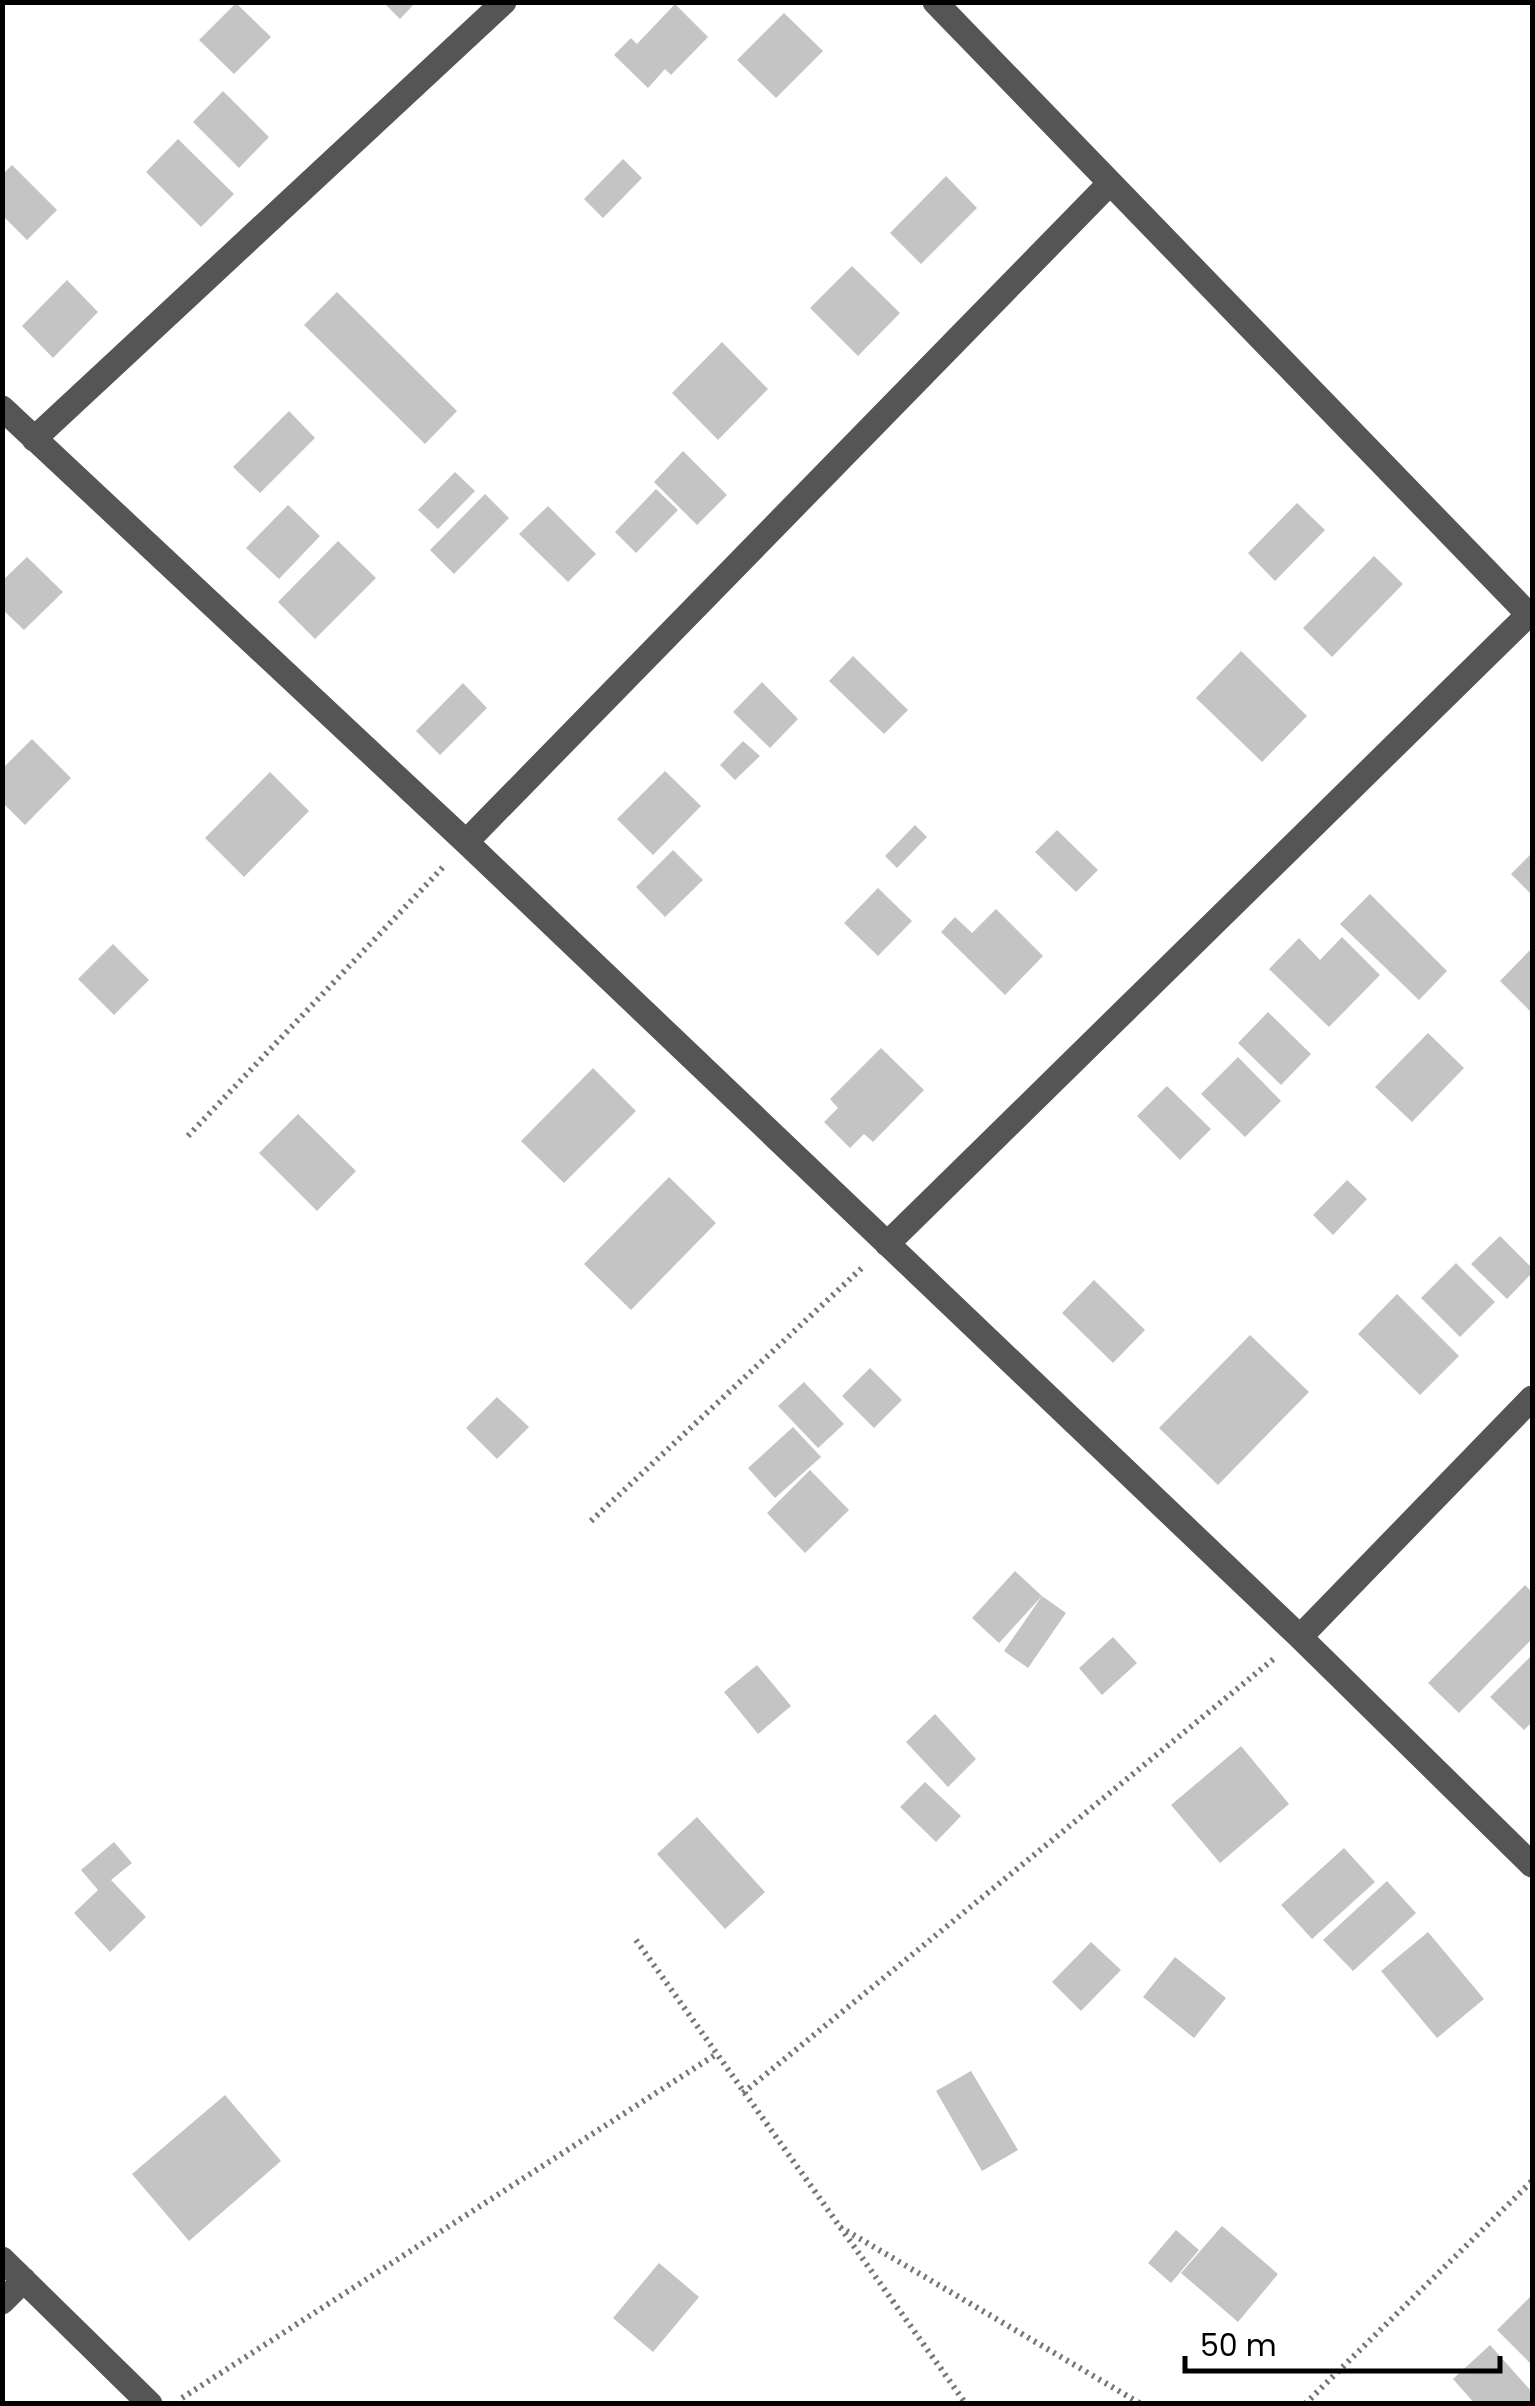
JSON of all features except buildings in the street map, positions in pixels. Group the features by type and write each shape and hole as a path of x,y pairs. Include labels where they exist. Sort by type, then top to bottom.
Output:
{"street":[{"path":"34,439 504,2"},
{"path":"888,1244 1531,616 936,2"},
{"path":"466,842 1109,184"},
{"path":"2,408 466,842 1300,1637 1532,1864"},
{"path":"1300,1637 1532,1398"},
{"path":"2,2260 150,2404"},
{"path":"2,2302 24,2280"}],"path":[{"path":"188,1136 466,842"},
{"path":"591,1521 888,1244"},
{"path":"742,2093 1300,1637"},
{"path":"636,1940 966,2404"},
{"path":"173,2404 716,2055"},
{"path":"1305,2404 1532,2181"},
{"path":"837,2225 1141,2404"}]}
